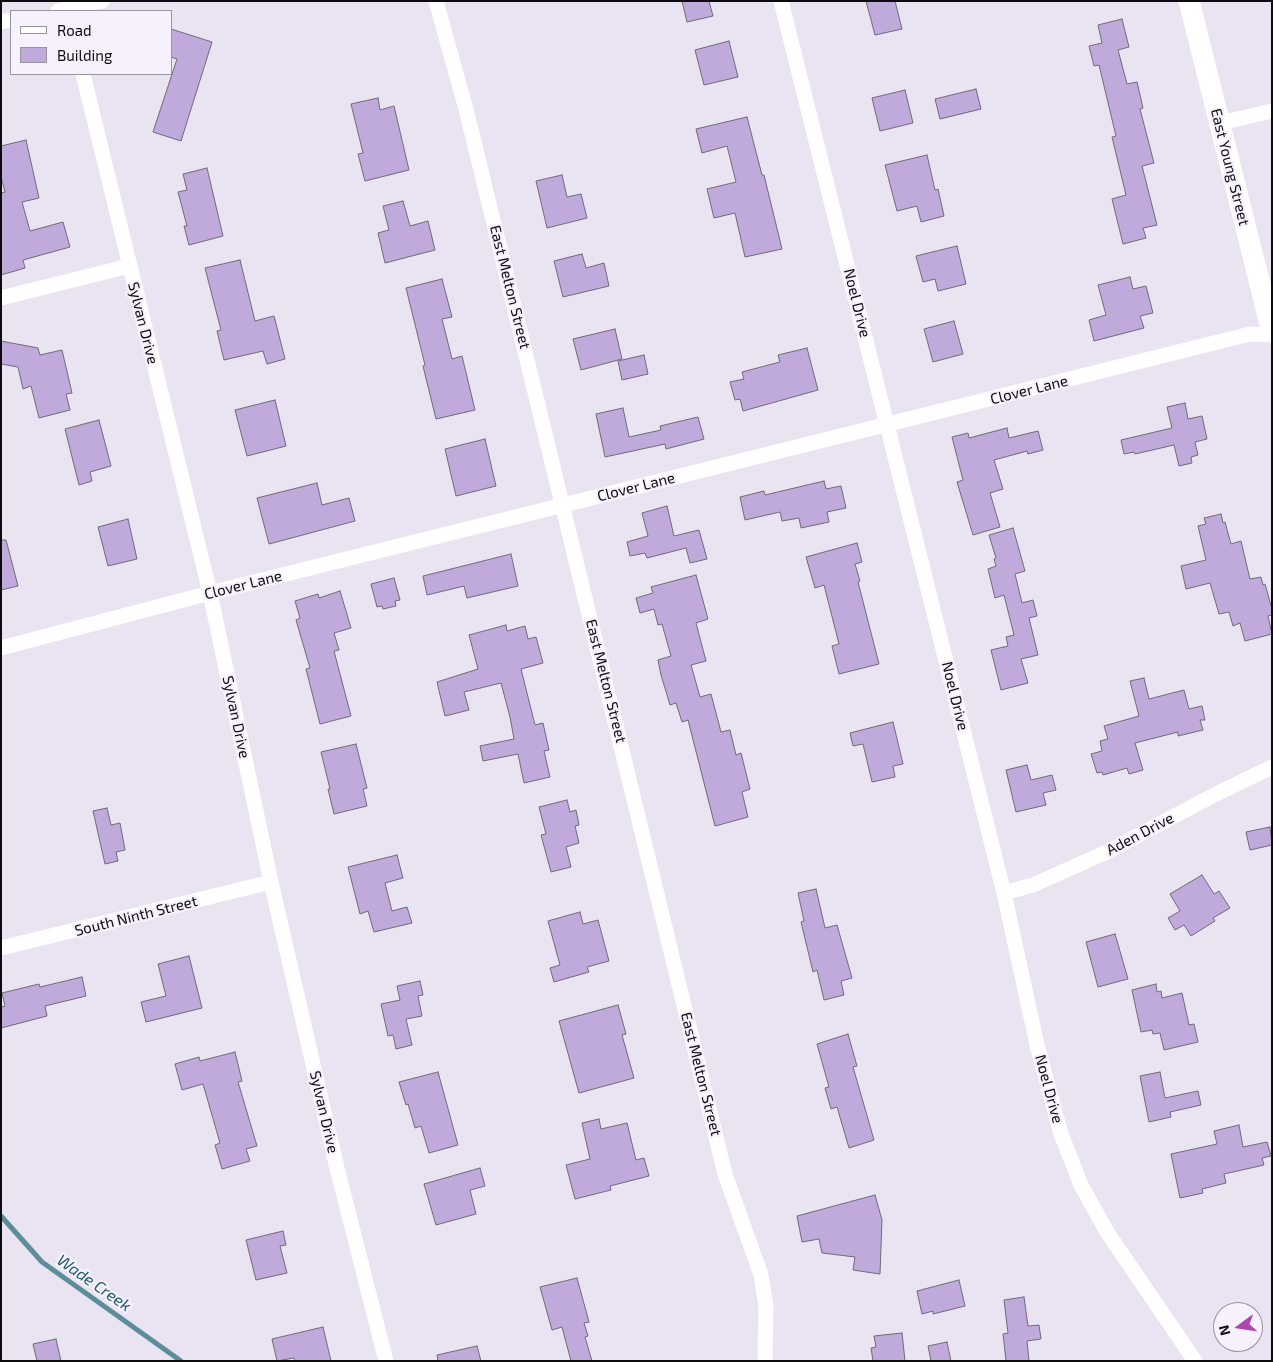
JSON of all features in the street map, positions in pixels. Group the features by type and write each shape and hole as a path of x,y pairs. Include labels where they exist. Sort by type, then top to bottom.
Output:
{"street":[{"path":"65,8 102,1"},
{"name":"East Melton Street","path":"436,1 467,113 725,1174 761,1275 766,1306 765,1361"},
{"name":"Noel Drive","path":"781,1 1004,893 1037,1045 1067,1152 1081,1185 1107,1232 1195,1361"},
{"name":"East Young Street","path":"1189,1 1272,334"},
{"name":"Sylvan Drive","path":"84,75 129,266 210,593 271,882 336,1164 386,1361"},
{"path":"1220,123 1272,110"},
{"path":"1,298 129,266"},
{"name":"Clover Lane","path":"1,648 210,593 888,426 1250,334 1272,334"},
{"name":"Aden Drive","path":"1004,893 1033,885 1109,851 1214,795 1272,767"},
{"name":"South Ninth Street","path":"1,948 271,882"}],"building":[{"path":"682,1 709,1 713,16 687,22"},
{"path":"866,1 895,1 902,29 875,35"},
{"path":"1122,19 1129,47 1118,50 1127,84 1137,82 1143,108 1140,109 1154,163 1142,166 1157,225 1143,228 1146,238 1123,244 1112,199 1126,195 1112,137 1116,136 1099,65 1094,66 1089,46 1102,43 1098,25"},
{"path":"172,29 212,42 181,141 153,132 177,59 172,57"},
{"path":"729,41 738,77 704,85 695,50"},
{"path":"976,89 981,109 940,119 935,99"},
{"path":"905,90 913,123 880,131 872,98"},
{"path":"378,98 380,110 394,106 409,170 365,181 358,154 363,153 351,104"},
{"path":"747,117 762,175 764,175 782,249 745,257 735,213 714,218 707,189 736,182 727,146 702,153 696,129"},
{"path":"26,140 39,198 22,202 30,231 63,222 70,247 23,260 25,268 1,275 1,193 5,192 1,177 1,146"},
{"path":"927,155 935,190 938,189 944,216 921,222 917,206 897,211 885,165"},
{"path":"207,168 223,236 189,245 184,226 187,226 178,192 187,190 183,174"},
{"path":"562,175 567,197 581,194 587,218 547,228 536,181"},
{"path":"403,201 410,226 428,221 435,250 385,263 378,233 389,230 383,206"},
{"path":"957,246 966,284 938,291 935,279 923,282 916,256"},
{"path":"582,254 586,268 604,263 609,286 563,297 554,261"},
{"path":"240,260 255,321 274,316 285,359 267,364 263,351 224,360 217,331 221,330 205,268"},
{"path":"1130,277 1133,289 1146,286 1153,313 1140,316 1144,328 1094,341 1089,320 1106,315 1098,285"},
{"path":"442,279 452,317 442,319 452,359 462,356 475,410 436,419 406,288"},
{"path":"954,321 963,354 933,362 924,329"},
{"path":"615,329 622,359 581,370 573,339"},
{"path":"1,341 38,348 40,355 62,350 72,393 66,394 70,410 39,418 31,386 23,389 18,367 1,364"},
{"path":"807,348 818,390 743,411 740,399 735,400 730,382 744,379 742,372 780,362 778,355"},
{"path":"644,355 648,374 622,380 618,361"},
{"path":"275,400 286,446 247,456 235,410"},
{"path":"1185,403 1188,419 1202,416 1207,439 1195,442 1198,455 1191,457 1192,463 1179,466 1174,445 1135,454 1134,452 1124,454 1121,440 1172,428 1167,407"},
{"path":"623,408 629,437 661,430 660,426 698,417 704,439 666,449 665,444 605,457 596,414"},
{"path":"99,420 111,466 90,472 92,481 79,485 65,429"},
{"path":"1007,428 1009,438 1038,431 1043,450 1028,454 1027,451 994,460 1003,489 990,493 1000,527 973,535 957,482 963,480 952,437 968,433 969,438"},
{"path":"485,439 496,486 456,496 445,449"},
{"path":"824,481 826,489 841,486 846,508 827,512 829,522 801,528 799,518 782,521 780,512 745,520 740,497 764,491 765,495"},
{"path":"317,483 322,505 349,498 355,521 269,544 257,498"},
{"path":"667,506 674,536 699,530 707,559 690,563 686,548 647,558 645,553 630,556 627,542 648,536 642,513"},
{"path":"1221,514 1231,544 1241,541 1250,579 1261,577 1263,585 1265,584 1272,609 1272,615 1268,616 1272,634 1245,641 1240,623 1233,626 1229,612 1219,614 1210,583 1186,589 1181,566 1206,560 1198,526 1206,524 1204,518"},
{"path":"128,519 137,559 108,566 98,527"},
{"path":"1013,528 1025,571 1015,574 1022,603 1033,600 1037,616 1029,618 1038,655 1021,659 1028,683 1001,690 991,650 1008,646 1006,637 1014,635 1004,595 995,598 988,569 996,566 994,559 996,558 989,535"},
{"path":"1,540 6,540 18,586 1,590"},
{"path":"857,543 862,562 855,564 860,581 858,582 879,664 839,674 832,646 839,644 824,585 815,588 806,557"},
{"path":"511,554 518,586 467,598 464,586 427,595 423,576"},
{"path":"696,575 708,619 696,623 706,661 691,665 700,697 711,694 721,732 730,730 736,755 741,753 750,789 742,792 748,817 715,826 688,720 682,722 676,703 670,705 661,675 658,660 671,656 662,624 658,625 654,609 640,613 636,598 653,593 651,587"},
{"path":"394,578 400,600 395,601 396,606 383,609 382,606 377,607 371,584"},
{"path":"340,591 351,628 334,633 339,650 334,651 351,716 320,724 306,669 310,668 296,620 300,618 295,601 318,594 319,598"},
{"path":"506,625 507,631 525,626 528,639 536,637 543,663 521,669 535,725 543,723 549,750 544,751 550,777 524,783 518,754 483,761 480,746 514,739 501,683 464,692 469,710 445,716 437,682 478,669 469,635"},
{"path":"1144,678 1149,699 1184,690 1189,709 1202,706 1205,720 1200,720 1203,730 1178,736 1178,732 1135,743 1143,770 1129,774 1127,768 1103,775 1102,772 1097,773 1091,754 1102,751 1100,741 1108,739 1104,726 1139,716 1130,681"},
{"path":"893,722 903,764 893,766 895,777 872,782 863,744 853,746 850,733"},
{"path":"356,744 367,788 363,789 367,806 334,814 321,752"},
{"path":"1027,765 1031,780 1052,775 1056,790 1043,793 1046,805 1016,812 1006,770"},
{"path":"567,800 570,812 576,810 579,825 575,826 579,843 566,847 571,867 551,872 541,835 546,834 539,807"},
{"path":"107,808 111,825 120,823 125,850 116,852 118,861 105,864 93,811"},
{"path":"1270,827 1272,845 1250,850 1246,832"},
{"path":"397,855 403,878 385,883 392,911 407,907 412,923 374,932 368,911 360,914 348,867"},
{"path":"1202,875 1214,894 1219,891 1230,908 1213,918 1215,921 1191,936 1184,925 1175,930 1168,918 1180,911 1170,894"},
{"path":"816,889 825,928 837,925 852,978 841,981 844,995 824,1000 817,970 813,972 801,922 804,921 798,893"},
{"path":"580,912 583,924 598,920 609,961 587,967 589,972 554,982 550,968 560,965 548,921"},
{"path":"1115,934 1128,979 1098,987 1086,942"},
{"path":"189,956 202,1008 146,1022 141,1002 166,996 158,964"},
{"path":"82,977 86,996 45,1006 47,1016 1,1028 1,1007 5,1006 2,993 39,984 40,987"},
{"path":"420,981 423,995 418,996 422,1016 406,1019 412,1045 396,1049 393,1035 388,1036 381,1004 400,1000 397,986"},
{"path":"1156,984 1157,992 1161,991 1162,998 1182,993 1189,1025 1194,1024 1198,1042 1164,1050 1160,1033 1153,1034 1152,1030 1141,1032 1132,990"},
{"path":"618,1005 626,1034 622,1035 634,1078 579,1093 559,1021"},
{"path":"848,1034 857,1066 853,1067 874,1140 849,1148 837,1107 831,1109 825,1088 829,1087 817,1044"},
{"path":"235,1052 242,1081 238,1082 257,1146 246,1149 250,1161 222,1169 215,1145 220,1143 203,1084 182,1090 175,1064 199,1057 200,1061"},
{"path":"438,1072 458,1145 429,1153 421,1126 415,1128 399,1082"},
{"path":"1160,1072 1165,1098 1198,1091 1201,1105 1170,1112 1171,1117 1149,1122 1140,1076"},
{"path":"599,1119 601,1129 627,1123 636,1160 644,1158 649,1176 610,1186 611,1190 575,1199 566,1165 590,1159 582,1123"},
{"path":"1239,1125 1243,1147 1267,1142 1271,1156 1262,1158 1264,1165 1224,1174 1226,1183 1202,1189 1203,1193 1180,1198 1171,1154 1217,1144 1214,1131"},
{"path":"480,1168 485,1186 470,1190 476,1214 436,1225 424,1184"},
{"path":"875,1195 882,1220 880,1274 853,1270 855,1257 822,1253 819,1239 802,1242 797,1216"},
{"path":"283,1231 286,1245 280,1246 287,1273 256,1280 246,1240"},
{"path":"577,1278 589,1322 584,1323 588,1336 585,1337 592,1361 571,1361 562,1327 552,1330 540,1287"},
{"path":"959,1280 965,1306 933,1314 933,1311 922,1314 917,1291"},
{"path":"1024,1297 1028,1326 1039,1325 1041,1339 1027,1341 1029,1361 1006,1361 1003,1334 1008,1333 1004,1300"},
{"path":"323,1327 331,1361 295,1361 294,1358 277,1361 272,1339"},
{"path":"902,1333 905,1361 873,1361 871,1348 876,1347 874,1336"},
{"path":"56,1339 61,1361 37,1361 33,1344"},
{"path":"947,1342 951,1361 931,1361 928,1346"},
{"path":"477,1346 481,1361 438,1361 437,1355"}],"waterway":[{"name":"Wade Creek","path":"1,1216 42,1262 181,1361"}]}
